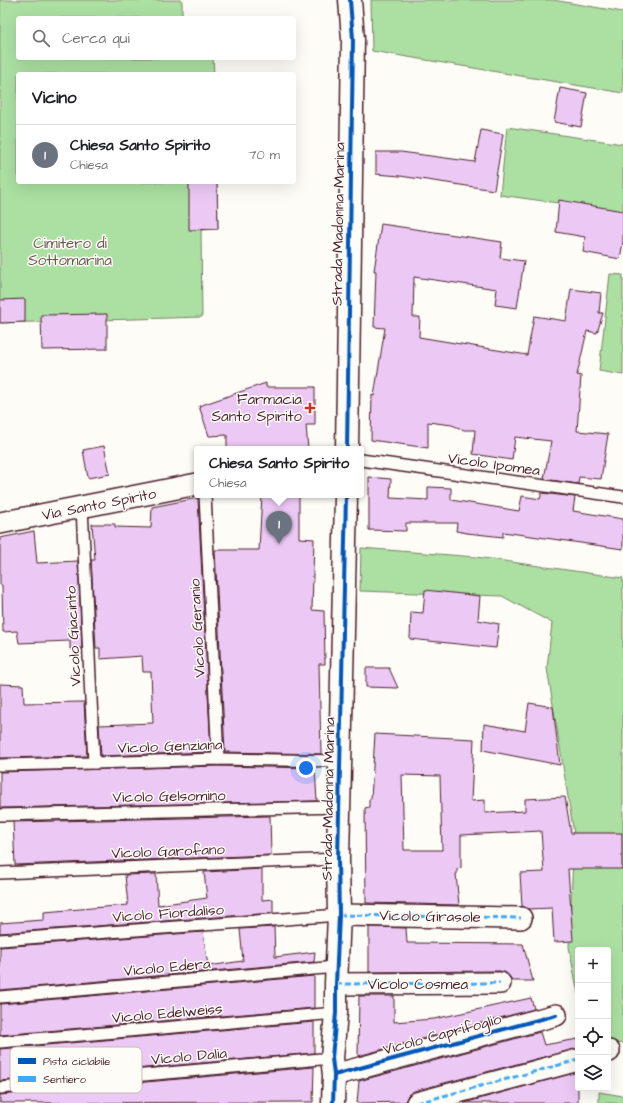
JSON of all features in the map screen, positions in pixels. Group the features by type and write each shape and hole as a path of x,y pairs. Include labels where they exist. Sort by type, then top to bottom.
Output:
{"street":[{"name":"Strada Madonna Marina","path":"347,446 353,39 350,0"},
{"name":"Via Santo Spirito","path":"0,523 194,485"},
{"name":"Strada Madonna Marina","path":"330,1103 336,1013 339,915 338,859 346,498"},
{"name":"Vicolo Girasole","path":"339,915 521,918"},
{"name":"Vicolo Cosmea","path":"336,976 500,984"},
{"name":"Vicolo Caprifoglio","path":"333,1066 556,1015"},
{"path":"417,1103 575,1061"}],"lane":[{"name":"Vicolo Ipomea","path":"364,460 623,497"},
{"name":"Vicolo Geranio","path":"206,498 218,759"},
{"name":"Vicolo Giacinto","path":"82,507 94,763"},
{"name":"Vicolo Genziana","path":"0,765 218,759 340,761"},
{"name":"Vicolo Gelsomino","path":"0,815 339,807"},
{"name":"Vicolo Garofano","path":"0,873 338,859"},
{"name":"Vicolo Fiordaliso","path":"0,940 339,915"},
{"name":"Vicolo Edera","path":"0,997 336,976"},
{"name":"Vicolo Edelweiss","path":"0,1042 336,1013"},
{"name":"Vicolo Dalia","path":"142,1079 333,1066"},
{"name":"Vicolo Dalia","path":"0,1088 10,1087"}],"green space":[{"name":"Cimitero di Sottomarina","path":"0,0 182,0 182,16 16,16 16,60 213,60 214,72 16,72 16,184 217,184 218,229 201,230 202,317 0,323"},
{"path":"371,0 553,0 623,12 623,93 372,51"},
{"path":"507,127 623,144 623,212 500,195"},
{"path":"610,274 623,275 623,375 599,371"},
{"path":"361,548 476,557 623,578 623,1043 611,1045 611,947 575,947 575,978 569,947 574,834 547,668 552,623 502,596 360,591"},
{"path":"599,1092 623,1096 623,1103 599,1103"}],"building":[{"path":"560,88 587,93 581,127 554,122"},
{"path":"481,130 503,134 494,190 400,176 376,174 376,152 401,152 475,162"},
{"path":"189,184 217,184 218,229 189,230"},
{"path":"559,200 623,211 623,242 620,259 583,252 585,237 556,232"},
{"path":"381,224 502,242 500,258 524,261 517,308 495,305 497,289 414,277 413,317 420,317 419,337 527,355 534,316 566,321 571,289 601,293 599,313 603,313 597,333 587,331 577,375 581,376 577,431 608,434 601,479 579,477 578,484 544,479 551,441 515,437 512,460 473,454 475,430 464,430 452,425 428,422 428,448 371,440 372,395 374,396 385,328 374,327 376,271 374,271"},
{"path":"25,299 25,322 0,323 0,300"},
{"path":"107,314 107,349 42,350 41,315"},
{"path":"266,383 266,387 315,387 315,425 306,425 308,446 227,446 227,435 209,436 199,406"},
{"path":"104,446 110,474 88,478 83,450"},
{"path":"369,477 391,479 390,498 428,500 428,487 451,488 451,500 519,511 522,496 540,499 542,493 575,497 573,511 623,519 623,549 503,532 503,537 467,533 456,531 457,523 406,523 406,531 369,530"},
{"path":"198,498 211,752 101,756 99,725 153,723 151,672 143,672 142,656 100,659 100,648 96,648 91,560 95,560 92,524 115,524 115,527 151,528 152,507"},
{"path":"262,498 299,498 299,538 314,539 312,610 324,611 325,664 319,664 321,754 225,752 215,550 259,550"},
{"path":"34,531 37,563 78,561 82,648 70,649 70,641 19,643 17,631 3,632 2,585 0,585 0,538"},
{"path":"425,590 480,596 478,620 499,624 496,648 410,639 411,612 423,613"},
{"path":"366,668 389,668 398,688 366,687"},
{"path":"0,684 23,685 24,703 84,702 87,756 0,758"},
{"path":"529,703 553,707 560,765 483,750 484,724 525,731"},
{"path":"375,734 474,739 471,801 485,800 485,813 525,811 525,799 565,797 571,833 622,833 622,869 568,869 573,941 554,942 552,908 529,909 522,906 520,873 544,872 541,831 461,835 461,868 457,869 456,874 459,905 366,903 365,808 369,807 369,799 371,799","holes":["402,775 440,776 442,850 404,850"]},
{"path":"218,766 315,768 317,801 0,808 0,772"},
{"path":"270,816 271,855 15,865 13,822"},
{"path":"262,869 262,900 273,899 273,913 0,933 0,923 44,920 44,912 128,905 125,875 156,874 158,905 207,898 204,872"},
{"path":"274,927 275,957 315,952 314,962 0,990 0,947 203,932 208,966 243,961 240,929"},
{"path":"369,927 406,928 407,943 523,944 533,981 511,981 510,977 506,973 500,971 369,972"},
{"path":"314,976 314,1008 0,1035 0,1004"},
{"path":"359,996 394,996 394,1022 434,1019 531,998 534,1009 358,1056"},
{"path":"314,1022 314,1053 142,1068 142,1047 23,1047"},
{"path":"540,1032 544,1045 575,1040 575,1049 414,1091 408,1095 405,1102 357,1103 359,1081"},
{"path":"10,1048 10,1080 0,1081 0,1049"},
{"path":"314,1067 313,1102 0,1103 0,1095 22,1093 142,1093 142,1082"},
{"path":"575,1073 575,1091 578,1091 578,1103 464,1103"}],"marked path":[{"path":"339,915 521,918"},
{"path":"336,984 500,983"},
{"path":"417,1103 575,1061"}],"cycle path":[{"path":"347,446 353,39 350,0"},
{"path":"333,1103 334,1075 332,1058 336,1013 339,915 338,859 346,498"},
{"path":"334,1075 556,1015"}],"place":[{"name":"Farmacia Santo Spirito","path":"310,408"},
{"name":"Chiesa Santo Spirito","path":"279,544"}]}
